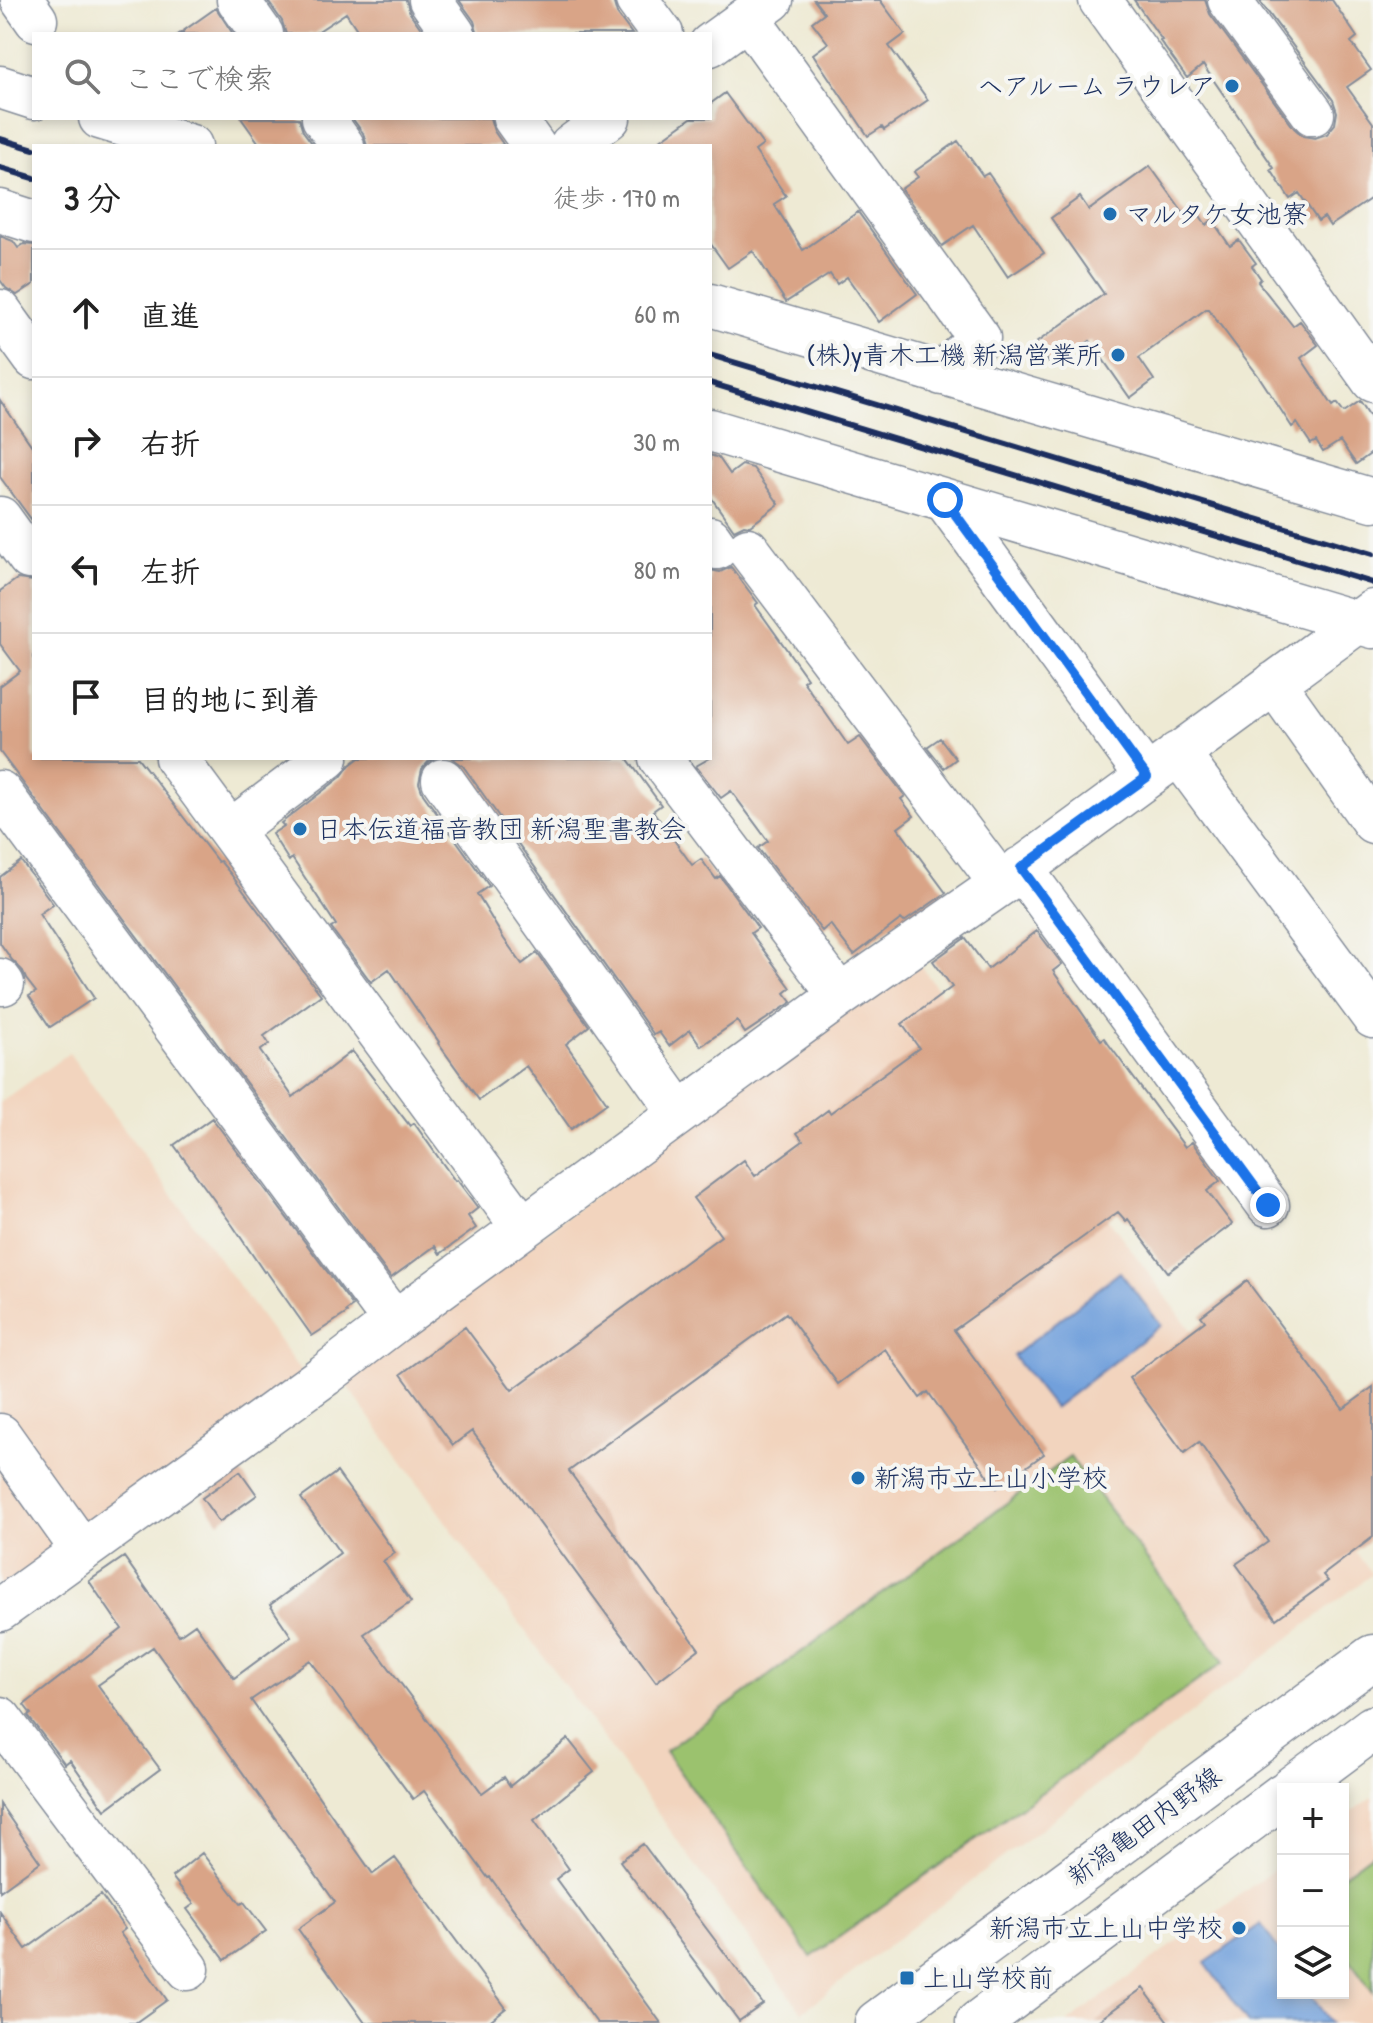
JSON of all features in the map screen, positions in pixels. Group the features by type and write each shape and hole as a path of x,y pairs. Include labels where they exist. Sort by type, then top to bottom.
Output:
{"main road":[{"name":"新潟亀田内野線","path":"877,2023 1373,1657"},
{"path":"1299,1783 1373,1728"},
{"path":"978,2023 1277,1799"}],"street":[{"path":"238,0 261,32"},
{"path":"430,0 453,32"},
{"path":"637,0 661,32"},
{"path":"1100,0 1373,381"},
{"path":"1229,0 1313,114"},
{"path":"712,44 760,9 979,338 942,374"},
{"path":"0,87 32,97"},
{"path":"106,120 184,144"},
{"path":"324,120 342,144"},
{"path":"515,120 533,144"},
{"path":"574,144 606,120"},
{"path":"0,211 32,221"},
{"path":"712,306 1373,500"},
{"path":"0,311 32,355"},
{"path":"712,431 1367,621"},
{"path":"945,500 1373,1017"},
{"path":"0,518 21,564"},
{"path":"725,545 1011,876 1268,1205"},
{"path":"0,1610 840,996 1011,876 1274,683 1367,621"},
{"path":"1274,683 1373,822"},
{"path":"177,760 523,1228"},
{"path":"230,831 324,760"},
{"path":"662,760 840,996"},
{"path":"443,780 680,1113"},
{"path":"0,792 394,1322"},
{"path":"0,1435 82,1550"},
{"path":"0,1718 188,1969"}],"shaded area":[{"name":"新潟市立上山小学校","path":"914,957 1372,1574 802,2012 345,1383"},
{"path":"69,1053 304,1376 0,1594 0,1103"},
{"name":"新潟市立上山中学校","path":"1373,1796 1373,2023 1067,2023 1277,1867 1277,1999 1349,1999 1349,1814"}],"green space":[{"path":"1070,1457 1224,1662 811,1957 665,1751"},
{"path":"1373,1853 1373,1992 1349,1959 1349,1871"}],"water":[{"path":"1120,1272 1161,1325 1054,1408 1013,1356"},
{"path":"1261,1924 1277,1947 1277,1999 1313,1999 1331,2023 1248,2023 1205,1963"}],"building":[{"path":"267,0 406,0 410,13 422,30 359,32 346,13 317,32 285,32 282,21"},
{"path":"459,0 613,0 617,14 630,32 477,32 474,21"},
{"path":"814,0 880,0 905,34 889,46 928,100 884,130 882,127 868,136 813,54 828,43 812,22 824,13"},
{"path":"1134,0 1205,0 1210,14 1294,128 1303,136 1315,138 1327,134 1335,124 1337,112 1333,100 1259,0 1332,0 1357,37 1351,42 1371,70 1347,87 1373,123 1373,197 1330,226 1324,217 1318,221 1299,193 1290,199 1271,170 1274,168 1203,65 1187,78"},
{"path":"216,8 232,32 182,32"},
{"path":"725,93 763,145 755,151 786,196 774,204 803,250 858,212 917,294 879,322 847,277 837,284 830,274 786,302 753,251 728,268 712,246 712,144 655,144 688,120 712,120 712,103"},
{"path":"242,120 300,120 313,144 260,144"},
{"path":"353,120 491,120 503,144 366,144"},
{"path":"958,141 983,176 988,173 1044,253 1008,277 973,225 942,246 901,189 918,177 914,172"},
{"path":"1150,166 1189,220 1199,214 1206,225 1212,220 1230,246 1239,240 1256,263 1252,266 1261,279 1258,282 1293,326 1300,321 1318,345 1301,358 1333,406 1337,403 1344,412 1360,401 1373,421 1373,452 1356,464 1340,441 1323,452 1316,441 1311,444 1297,423 1292,427 1208,309 1139,358 1154,380 1130,398 1090,341 1052,367 1036,343 1104,294 1051,218 1080,197 1089,210"},
{"path":"0,236 13,241 18,248 24,244 32,245 32,285 17,295 0,280"},
{"path":"0,400 32,446 32,520 0,477"},
{"path":"712,456 719,458 730,474 742,465 753,468 779,504 750,526 744,525 734,530 712,499"},
{"path":"731,567 758,603 755,605 807,678 803,681 848,745 860,737 905,796 901,799 914,816 898,828 946,893 904,922 901,919 854,955 830,924 822,931 758,848 768,841 731,791 721,798 696,766 712,760 712,570 720,572"},
{"path":"17,579 32,581 32,760 140,760 218,862 230,873 321,995 264,1036 269,1044 260,1051 293,1097 352,1051 410,1126 414,1123 478,1208 468,1216 476,1228 440,1254 435,1246 391,1278 0,752 0,686 20,671 0,644 0,591"},
{"path":"940,738 956,759 944,768 927,747"},
{"path":"356,760 431,760 422,769 419,783 423,794 489,886 477,894 522,964 537,953 589,1026 566,1044 607,1103 571,1129 526,1066 479,1100 389,969 371,982 331,928 336,925 292,858 289,861 272,834 284,826 281,823 341,777"},
{"path":"455,760 628,760 661,805 653,811 692,865 701,859 716,879 720,876 758,928 751,933 791,988 785,993 792,1002 745,1033 737,1021 701,1046 690,1030 669,1046 659,1032 654,1035 463,766"},
{"path":"21,861 53,904 39,914 94,998 50,1027 29,996 36,992 0,943 0,877"},
{"path":"1037,931 1062,964 1053,971 1101,1040 1104,1038 1185,1147 1192,1142 1220,1181 1207,1191 1232,1224 1168,1272 1128,1219 1126,1221 1118,1212 954,1330 1044,1454 997,1488 928,1392 920,1398 885,1349 838,1384 786,1313 569,1471 699,1649 656,1682 472,1431 453,1445 401,1374 465,1327 512,1390 721,1236 693,1198 744,1160 755,1176 803,1141 797,1133 828,1110 830,1113 919,1048 902,1024 952,987 933,961 965,938 988,969"},
{"path":"212,1118 353,1306 312,1336 174,1145"},
{"path":"1247,1281 1343,1409 1373,1387 1373,1537 1323,1575 1328,1581 1276,1619 1236,1564 1268,1542 1199,1442 1184,1453 1129,1378 1205,1321 1201,1316"},
{"path":"240,1471 257,1495 219,1522 202,1498"},
{"path":"337,1472 395,1553 383,1561 411,1602 364,1634 482,1793 504,1777 510,1786 568,1739 594,1772 534,1820 569,1869 556,1879 661,2023 597,2023 424,1791 413,1799 310,1660 251,1700 373,1874 395,1858 506,2008 487,2023 365,2023 298,1929 335,1902 153,1647 98,1685 160,1769 105,1810 70,1760 65,1764 28,1716 31,1714 24,1705 122,1629 89,1581 124,1557 179,1635 195,1624 234,1678 291,1636 270,1605 340,1553 301,1498"},
{"path":"0,1804 40,1862 0,1891"},
{"path":"643,1844 763,2004 739,2021 620,1861"},
{"path":"202,1853 266,1931 225,1960 187,1909 194,1904 172,1877"},
{"path":"101,1895 125,1929 120,1933 167,2000 135,2023 0,2023 0,1912 26,1949"},
{"path":"1143,1988 1169,2023 1095,2023"}],"railway":[{"path":"0,139 32,148"},
{"path":"0,168 32,177"},
{"path":"712,356 1373,554"},
{"path":"712,384 1373,583"}],"place":[{"name":"ヘアルーム ラウレア","path":"1232,86"},
{"name":"マルタケ女池寮","path":"1110,214"},
{"name":"(株)y青木工機 新潟営業所","path":"1118,355"},
{"name":"日本伝道福音教団 新潟聖書教会","path":"300,829"},
{"name":"新潟市立上山小学校","path":"858,1478"},
{"name":"新潟市立上山中学校","path":"1239,1928"},
{"name":"上山学校前","path":"907,1978"}],"route":[{"path":"945,500 1147,777 1021,868 1268,1205"}]}
